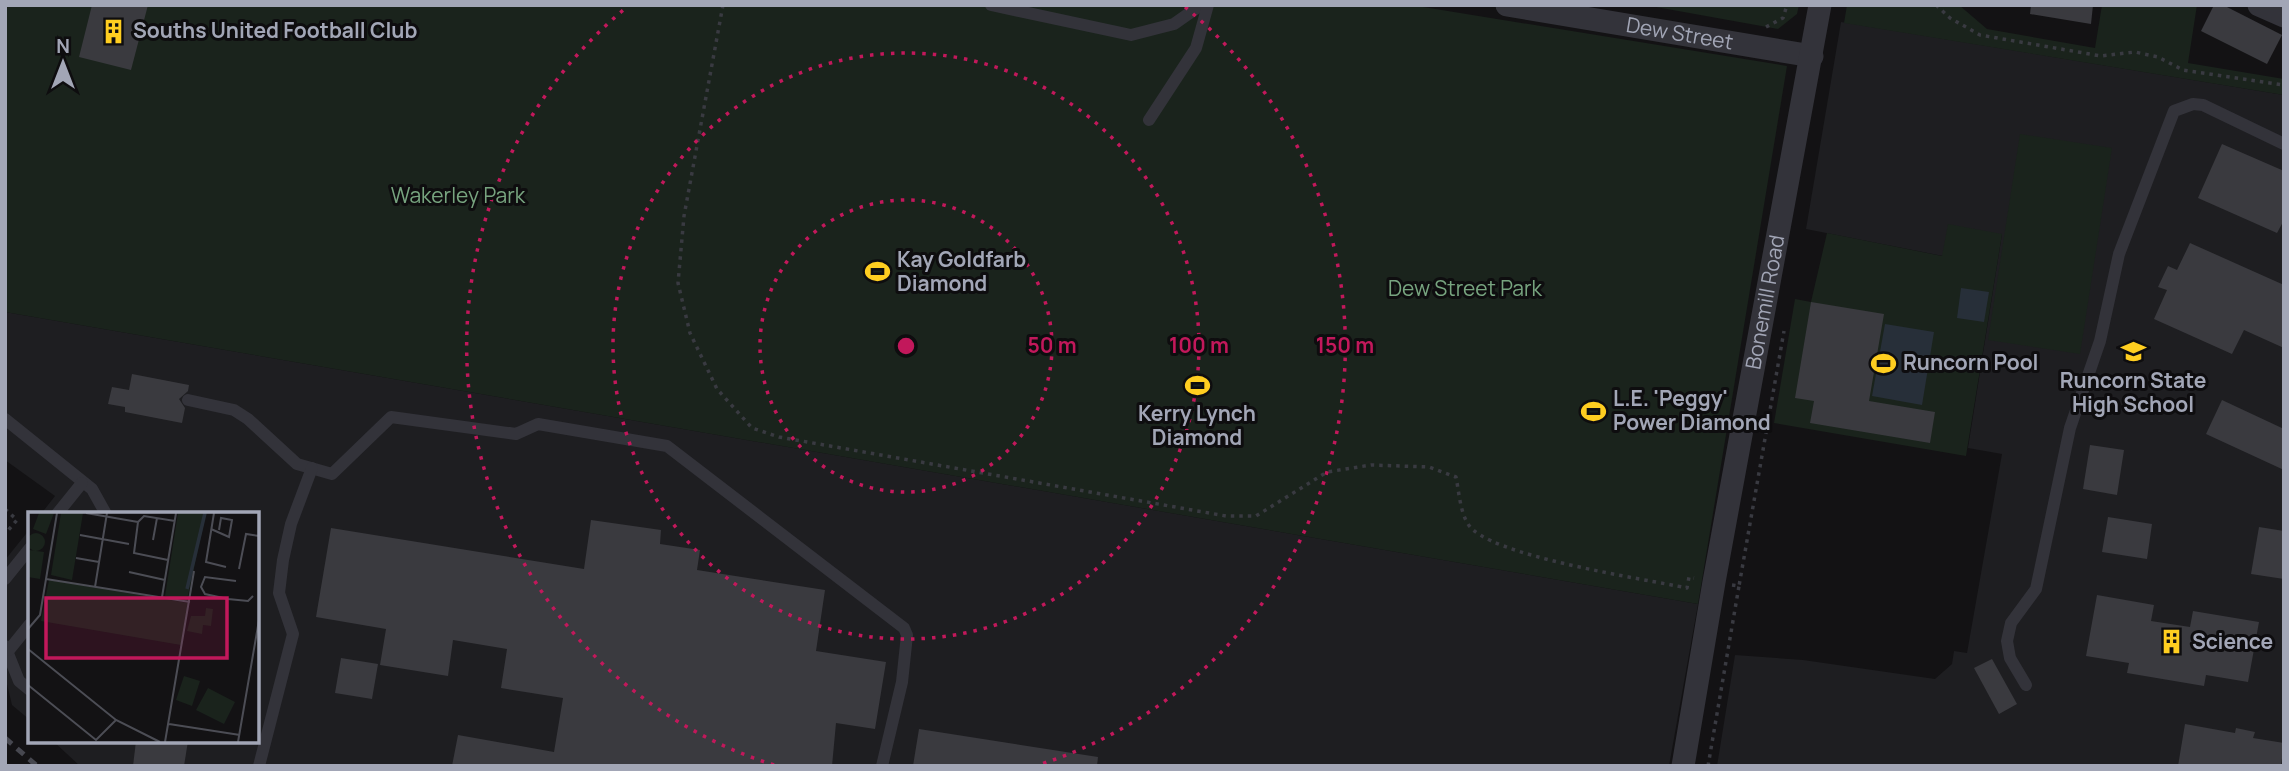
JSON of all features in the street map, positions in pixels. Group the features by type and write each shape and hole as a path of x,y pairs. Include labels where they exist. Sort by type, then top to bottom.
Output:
{"street":[{"name":"Dew Street","path":"1507,5 1812,56"},
{"name":"Bonemill Road","path":"1683,766 1820,5"},
{"path":"2259,5 2284,16"}],"lane":[{"path":"991,5 1131,35 1174,24 1201,5"},
{"path":"1149,120 1196,48 1208,5"},
{"path":"2025,685 2010,658 2007,641 2011,623 2036,589 2070,428 2100,341 2119,254 2174,111 2193,104 2203,105 2284,144"},
{"path":"188,400 234,410 248,419 297,464 332,474 391,417 516,433 538,424 667,446 904,628 907,635 901,682 882,766"},
{"path":"5,419 92,489 105,512"},
{"path":"259,766 293,634 279,593 283,560 291,524 312,468"},
{"path":"59,512 82,483"},
{"path":"5,579 28,550"},
{"path":"28,626 7,648 19,681 28,688"}],"path":[{"path":"723,5 684,216 678,283 690,333 717,389 752,428 779,437 1226,516 1256,516 1327,472 1371,465 1429,467 1456,477 1468,524 1491,543 1532,555 1687,588 1689,577 1714,582"},
{"path":"1756,27 1775,24 1783,18 1787,5"},
{"path":"1936,5 1950,18 1980,35 2101,56 2135,51 2158,57 2183,70 2284,85"},
{"path":"5,509 17,520 5,534"},
{"path":"1708,766 1739,586"}],"shaded area":[{"name":"Runcorn State High School","path":"1841,22 2284,95 2284,766 1717,766 1735,655 1803,660 1935,679 1952,664 1954,651 1967,653 2002,454 1968,448 2002,234 1943,256 1806,229"},
{"path":"1961,288 1989,292 1984,322 1957,318"},
{"path":"5,312 1698,604 1669,766 80,766 55,743 259,743 259,512 43,512 55,496 5,460"},
{"path":"1885,324 1934,332 1922,405 1872,396"},
{"path":"28,531 28,718 12,705 5,676 5,560"}],"green space":[{"name":"Dew Street Park","path":"5,5 1411,5 1787,66 1698,604 5,312"},
{"path":"1645,5 1799,5 1797,14 1778,29"},
{"path":"1847,5 1959,5 1987,29 2095,48 2102,5 2197,5 2188,63 2284,79 2284,95 1844,23"},
{"path":"2020,134 2112,148 2080,354 1988,340"},
{"name":"Runcorn Pool","path":"1948,224 2002,234 1966,456 1774,423 1795,299 1811,302 1827,233 1942,256"}],"building":[{"name":"Souths United Football Club","path":"92,5 148,5 131,70 79,57"},
{"path":"2031,5 2093,5 2091,24 2030,14"},
{"path":"2214,5 2223,5 2282,35 2267,64 2201,31"},
{"path":"2222,144 2284,171 2284,220 2277,233 2198,198"},
{"path":"2190,243 2284,285 2284,348 2244,330 2232,354 2154,319 2167,290 2158,287 2168,266 2177,270"},
{"path":"1811,302 1884,314 1869,401 1935,412 1930,443 1810,423 1814,401 1795,398"},
{"path":"132,374 189,385 188,391 179,399 185,408 182,423 125,412 125,407 108,404 112,387 129,390"},
{"path":"2222,400 2284,429 2284,470 2206,434"},
{"path":"2090,445 2124,450 2117,495 2083,489"},
{"path":"2108,517 2152,524 2147,559 2102,552"},
{"path":"591,520 661,530 660,544 700,550 697,570 825,590 816,651 886,662 875,729 836,723 832,766 452,766 458,735 554,752 563,698 501,688 507,649 453,640 448,676 380,665 386,629 316,617 331,528 584,569"},
{"path":"2259,527 2284,531 2284,579 2251,574"},
{"name":"Science","path":"2097,595 2154,605 2151,621 2190,627 2193,611 2259,622 2248,682 2206,675 2204,686 2127,673 2129,663 2086,656"},
{"path":"341,658 378,664 372,699 335,693"},
{"path":"1992,659 2017,704 1999,714 1974,668"},
{"path":"2185,724 2235,733 2236,728 2255,732 2253,738 2284,743 2281,766 2178,766"},
{"path":"919,729 1098,757 1097,766 913,766"},
{"path":"136,743 188,743 184,766 133,766"}],"railway":[{"path":"5,738 37,766"}],"place":[{"name":"Souths United Football Club","path":"113,31"},
{"name":"Kay Goldfarb Diamond","path":"877,272"},
{"name":"Runcorn State High School","path":"2133,352"},
{"name":"Runcorn Pool","path":"1883,363"},
{"name":"Kerry Lynch Diamond","path":"1197,385"},
{"name":"L.E. 'Peggy' Power Diamond","path":"1593,411"},
{"name":"Science","path":"2172,642"}],"park label":[{"name":"Wakerley Park","path":"458,196"}]}
